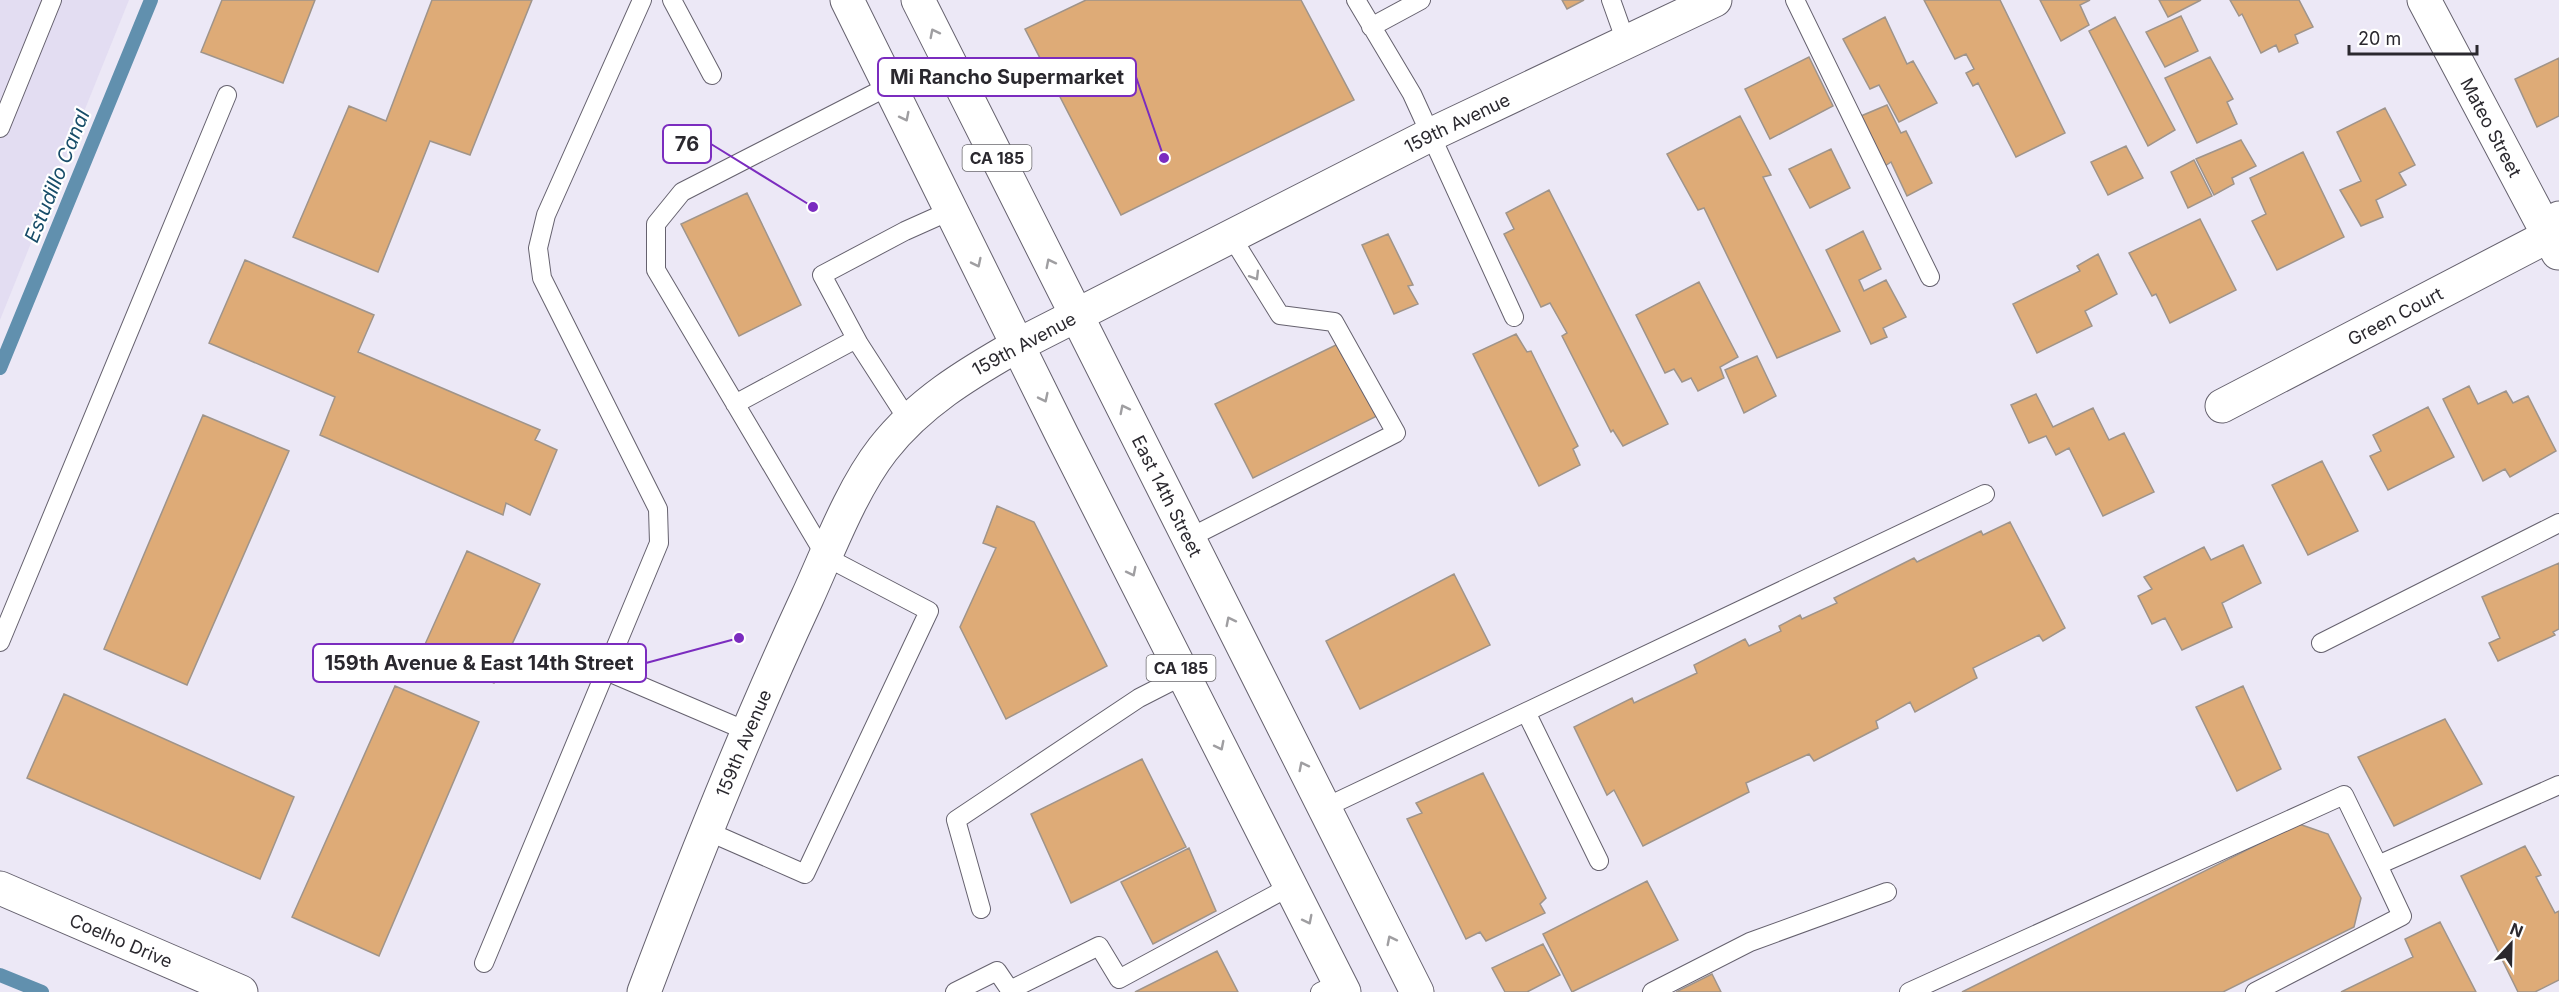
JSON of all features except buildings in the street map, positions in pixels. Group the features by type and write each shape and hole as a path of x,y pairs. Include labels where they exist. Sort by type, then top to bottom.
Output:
{"street":[{"name":"CA 185","path":"847,0 1291,886 1335,989"},
{"name":"East 14th Street","path":"918,0 1417,992"},
{"name":"159th Avenue","path":"644,992 707,831 826,557 857,492 881,451 908,420 936,395 962,377 1018,345 1430,135 1715,0"},
{"name":"Mateo Street","path":"2424,0 2556,236"},
{"name":"Green Court","path":"2222,406 2556,236"},
{"name":"Coelho Drive","path":"0,888 241,992"}],"lane":[{"path":"0,128 52,0"},
{"path":"484,963 659,543 658,510 542,278 538,248 546,215 642,0"},
{"path":"672,0 711,75"},
{"path":"1356,0 1412,94 1514,317"},
{"path":"1371,27 1421,0"},
{"path":"1611,0 1626,42"},
{"path":"1795,0 1929,278"},
{"path":"707,831 805,874 929,611 826,557 656,270 656,224 682,192 889,86"},
{"path":"0,642 227,95"},
{"path":"908,420 856,339 822,275 905,231 952,210"},
{"path":"1189,538 1396,433 1334,322 1280,315 1231,236"},
{"path":"735,404 856,339"},
{"path":"1324,808 1985,494"},
{"path":"2321,643 2559,523"},
{"path":"606,671 749,732"},
{"path":"981,909 956,820 1139,698 1184,675"},
{"path":"1526,712 1599,861"},
{"path":"2378,865 2559,785"},
{"path":"1909,992 2344,795 2402,916 2255,992"},
{"path":"955,992 997,971 1010,990 1099,946 1119,979 1291,886"},
{"path":"1652,992 1750,942 1887,892"}],"shaded area":[{"path":"0,0 129,0 0,320"}],"waterway":[{"name":"Estudillo Canal","path":"0,368 151,0"},
{"name":"Estudillo Canal","path":"0,975 42,992"}],"place":[{"name":"Mi Rancho Supermarket","path":"1164,158"},
{"name":"76","path":"813,207"},
{"name":"159th Avenue & East 14th Street","path":"739,638"}]}
